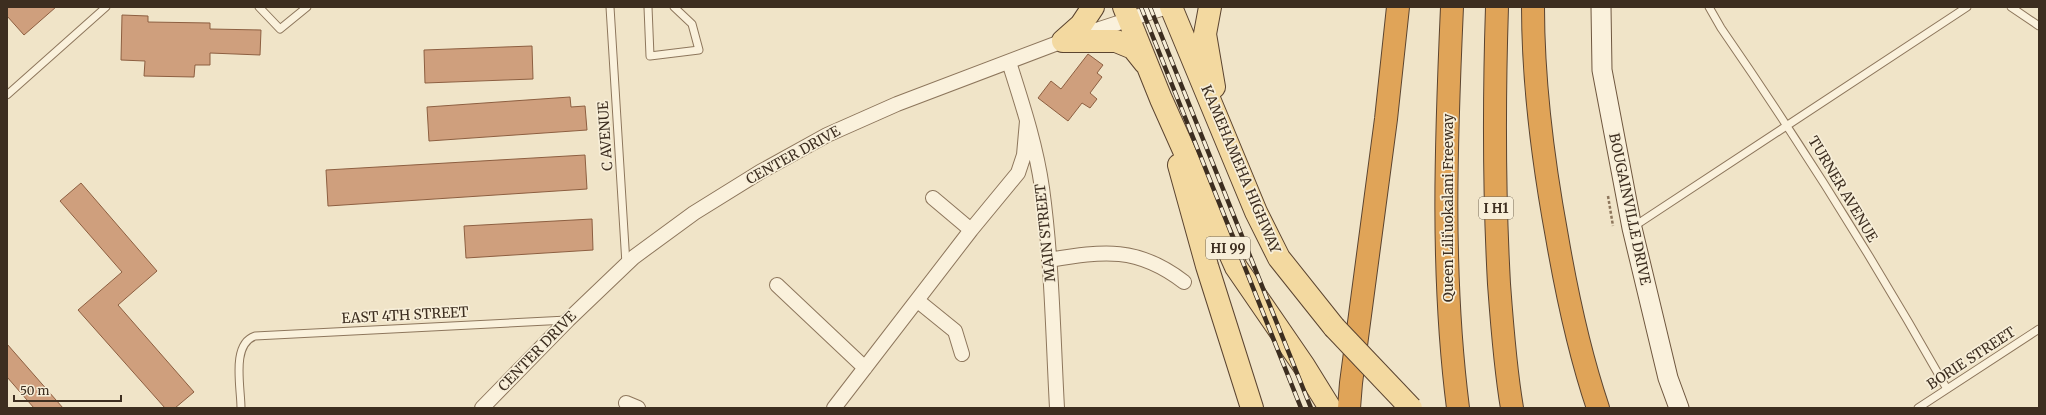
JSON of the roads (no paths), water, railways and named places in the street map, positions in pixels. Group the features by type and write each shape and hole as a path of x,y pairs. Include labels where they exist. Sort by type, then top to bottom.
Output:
{"highway":[{"path":"1349,408 1386,118 1398,7"},
{"name":"Queen Liliʻuokalani Freeway","path":"1452,7 1446,146 1446,210 1449,306 1458,408"},
{"name":"I H1","path":"1497,7 1495,149 1497,239 1502,320 1512,408"},
{"path":"1532,7 1533,50 1544,157 1562,263 1582,356 1598,408"},
{"path":"1562,263 1605,408"}],"main road":[{"path":"1064,41 1082,25 1092,7"},
{"name":"KAMEHAMEHA HIGHWAY","path":"1171,7 1256,212 1279,258 1334,327 1411,408"},
{"path":"1210,7 1205,34 1218,118"},
{"name":"HI 99","path":"1127,13 1161,98 1236,267 1330,408"},
{"path":"1064,41 1116,41 1133,48 1148,67"},
{"path":"1161,98 1207,266 1252,408"}],"street":[{"name":"CENTER DRIVE","path":"482,408 568,320 626,264 694,213 760,172 827,135 896,104 1064,41 1127,13 1167,7"},
{"name":"BOUGAINVILLE DRIVE","path":"1601,7 1602,70 1632,228 1668,378 1679,408"},
{"name":"MAIN STREET","path":"1009,62 1027,121 1042,186 1049,260 1057,408"},
{"path":"834,408 971,230 1018,173 1024,155 1027,121"},
{"path":"932,198 971,230"},
{"path":"1049,260 1091,253 1124,254 1156,264 1184,282"},
{"path":"776,285 866,368"},
{"path":"918,300 955,331 962,354"}],"lane":[{"path":"7,95 106,7"},
{"path":"259,7 280,29 307,7"},
{"name":"C AVENUE","path":"610,7 626,264"},
{"path":"648,7 650,56 699,50 692,24 674,7"},
{"name":"TURNER AVENUE","path":"1709,7 1721,28 1788,125 1910,323 1947,389"},
{"path":"1632,228 1967,7"},
{"path":"2011,7 2039,26"},
{"name":"EAST 4TH STREET","path":"242,408 239,356 245,342 258,335 568,320"},
{"name":"BORIE STREET","path":"1918,408 2039,329"}],"railway":[{"path":"1141,7 1301,408"},
{"path":"1150,7 1311,408"}]}
